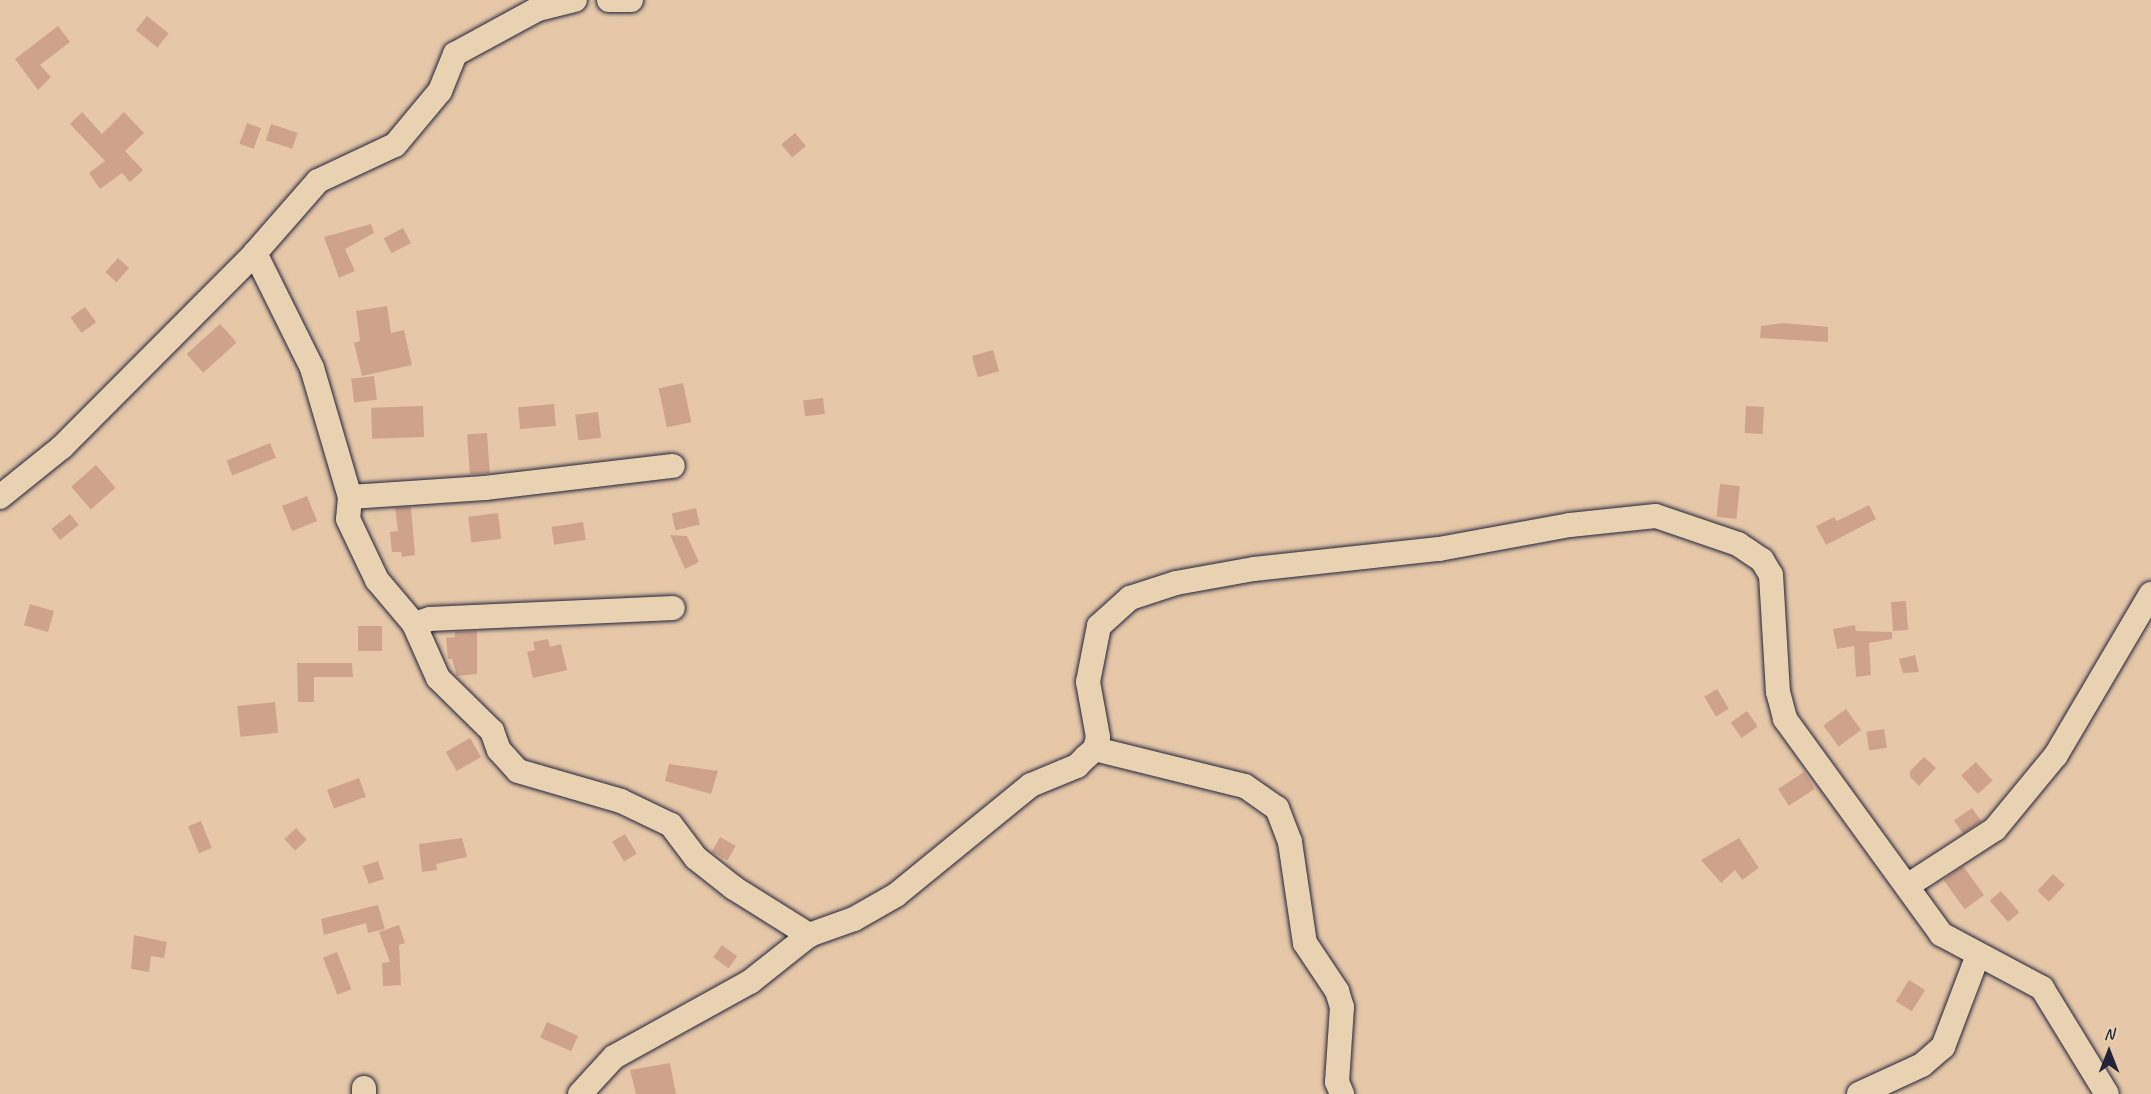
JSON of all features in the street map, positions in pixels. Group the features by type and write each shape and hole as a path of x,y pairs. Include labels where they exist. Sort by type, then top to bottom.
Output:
{"street":[{"path":"0,496 62,447 255,253 318,181 395,145 440,91 455,54 538,9 575,0"},
{"path":"609,0 631,0"},
{"path":"255,253 312,368 350,497 348,519 377,580 414,624 438,678 492,731 500,750 518,771 621,801 671,825 703,864 734,888 809,935"},
{"path":"350,497 485,488 673,466"},
{"path":"580,1094 614,1057 750,982 809,935 854,919 896,895 1031,785 1077,766 1095,749 1098,737 1088,682 1099,626 1130,598 1176,583 1254,569 1439,549 1570,525 1656,516 1738,544 1762,560 1771,575 1778,692 1785,719 1941,934 2042,988 2107,1094"},
{"path":"1907,886 1995,829 2056,755 2151,594"},
{"path":"414,624 430,618 673,608"},
{"path":"1095,749 1245,786 1277,808 1290,842 1305,943 1337,991 1342,1007 1337,1082 1342,1094"},
{"path":"1859,1094 1922,1065 1943,1047 1978,955"}],"building":[{"path":"147,16 169,34 157,48 136,30"},
{"path":"58,26 70,42 40,65 51,77 38,90 15,59"},
{"path":"82,112 102,134 124,112 144,133 125,151 143,170 130,182 122,173 100,189 89,173 105,161 70,124"},
{"path":"247,123 261,128 254,149 239,144"},
{"path":"271,124 298,133 292,149 266,140"},
{"path":"795,133 806,146 792,158 781,145"},
{"path":"371,224 374,233 345,249 355,271 339,278 324,237"},
{"path":"403,228 411,243 392,253 384,238"},
{"path":"118,258 129,268 116,282 105,272"},
{"path":"387,306 391,333 404,330 412,365 362,376 354,343 360,341 356,311"},
{"path":"85,307 96,322 82,333 70,318"},
{"path":"1783,323 1828,327 1828,342 1760,338 1761,326"},
{"path":"220,324 237,343 203,373 187,354"},
{"path":"993,350 999,371 978,377 972,356"},
{"path":"374,376 377,400 354,403 351,379"},
{"path":"683,383 691,422 667,427 659,388"},
{"path":"823,398 825,414 805,416 803,400"},
{"path":"554,404 556,426 520,429 518,407"},
{"path":"423,406 424,437 372,439 371,408"},
{"path":"1746,406 1764,407 1763,434 1745,433"},
{"path":"598,412 601,438 578,441 575,415"},
{"path":"487,433 490,473 470,474 467,434"},
{"path":"270,443 276,458 232,475 226,461"},
{"path":"96,465 116,488 91,509 71,487"},
{"path":"1720,484 1740,486 1736,519 1717,517"},
{"path":"307,496 317,521 292,531 282,506"},
{"path":"1869,505 1876,519 1826,545 1816,526 1834,517 1837,521"},
{"path":"411,507 415,555 402,557 401,552 392,552 390,532 398,531 395,508"},
{"path":"696,508 700,525 675,530 672,514"},
{"path":"498,513 501,539 471,542 468,517"},
{"path":"70,514 79,525 60,540 51,529"},
{"path":"583,522 586,540 554,545 551,527"},
{"path":"670,535 687,536 699,562 685,569"},
{"path":"1906,601 1908,630 1893,631 1891,602"},
{"path":"30,604 54,611 48,632 24,625"},
{"path":"1855,625 1856,631 1892,632 1892,639 1869,643 1871,675 1856,677 1854,646 1837,649 1833,629"},
{"path":"358,626 382,626 382,651 358,651"},
{"path":"477,631 477,674 457,676 452,659 448,659 446,638 455,637 455,632"},
{"path":"548,639 550,647 561,644 567,670 533,678 527,652 535,650 533,642"},
{"path":"1915,655 1919,672 1903,673 1899,659"},
{"path":"297,663 352,663 353,677 314,677 314,702 298,702"},
{"path":"1717,689 1729,709 1716,716 1704,697"},
{"path":"275,702 278,733 240,737 237,706"},
{"path":"1846,709 1861,730 1839,746 1823,725"},
{"path":"1747,711 1758,727 1742,738 1731,722"},
{"path":"1884,729 1887,748 1869,751 1866,732"},
{"path":"470,738 481,757 457,771 446,752"},
{"path":"1924,757 1936,768 1919,786 1910,777 1910,771"},
{"path":"1976,762 1993,781 1978,794 1961,775"},
{"path":"669,764 718,771 711,794 665,781"},
{"path":"1804,772 1815,789 1789,806 1778,789"},
{"path":"359,778 366,797 334,808 327,790"},
{"path":"1972,808 1981,821 1963,834 1954,821"},
{"path":"201,821 212,848 199,853 188,826"},
{"path":"296,828 307,840 295,851 284,839"},
{"path":"625,834 637,854 624,861 612,842"},
{"path":"720,837 736,846 728,861 712,852"},
{"path":"462,838 467,857 436,864 437,870 422,872 419,844"},
{"path":"1739,838 1759,868 1742,880 1735,870 1721,883 1701,860"},
{"path":"378,861 384,879 369,884 363,866"},
{"path":"1963,866 1984,895 1965,909 1944,880"},
{"path":"2053,874 2065,885 2049,902 2037,891"},
{"path":"2001,891 2019,912 2008,922 1990,901"},
{"path":"378,905 385,929 368,933 366,923 324,935 321,919"},
{"path":"399,925 405,943 399,945 401,985 383,986 382,963 390,962 379,932"},
{"path":"134,935 167,942 164,958 151,956 149,972 131,969"},
{"path":"722,945 737,956 729,968 713,957"},
{"path":"337,952 351,989 337,995 323,957"},
{"path":"1909,980 1925,990 1912,1011 1896,1001"},
{"path":"547,1022 578,1036 571,1051 540,1038"},
{"path":"670,1063 676,1094 636,1094 630,1070"}]}
